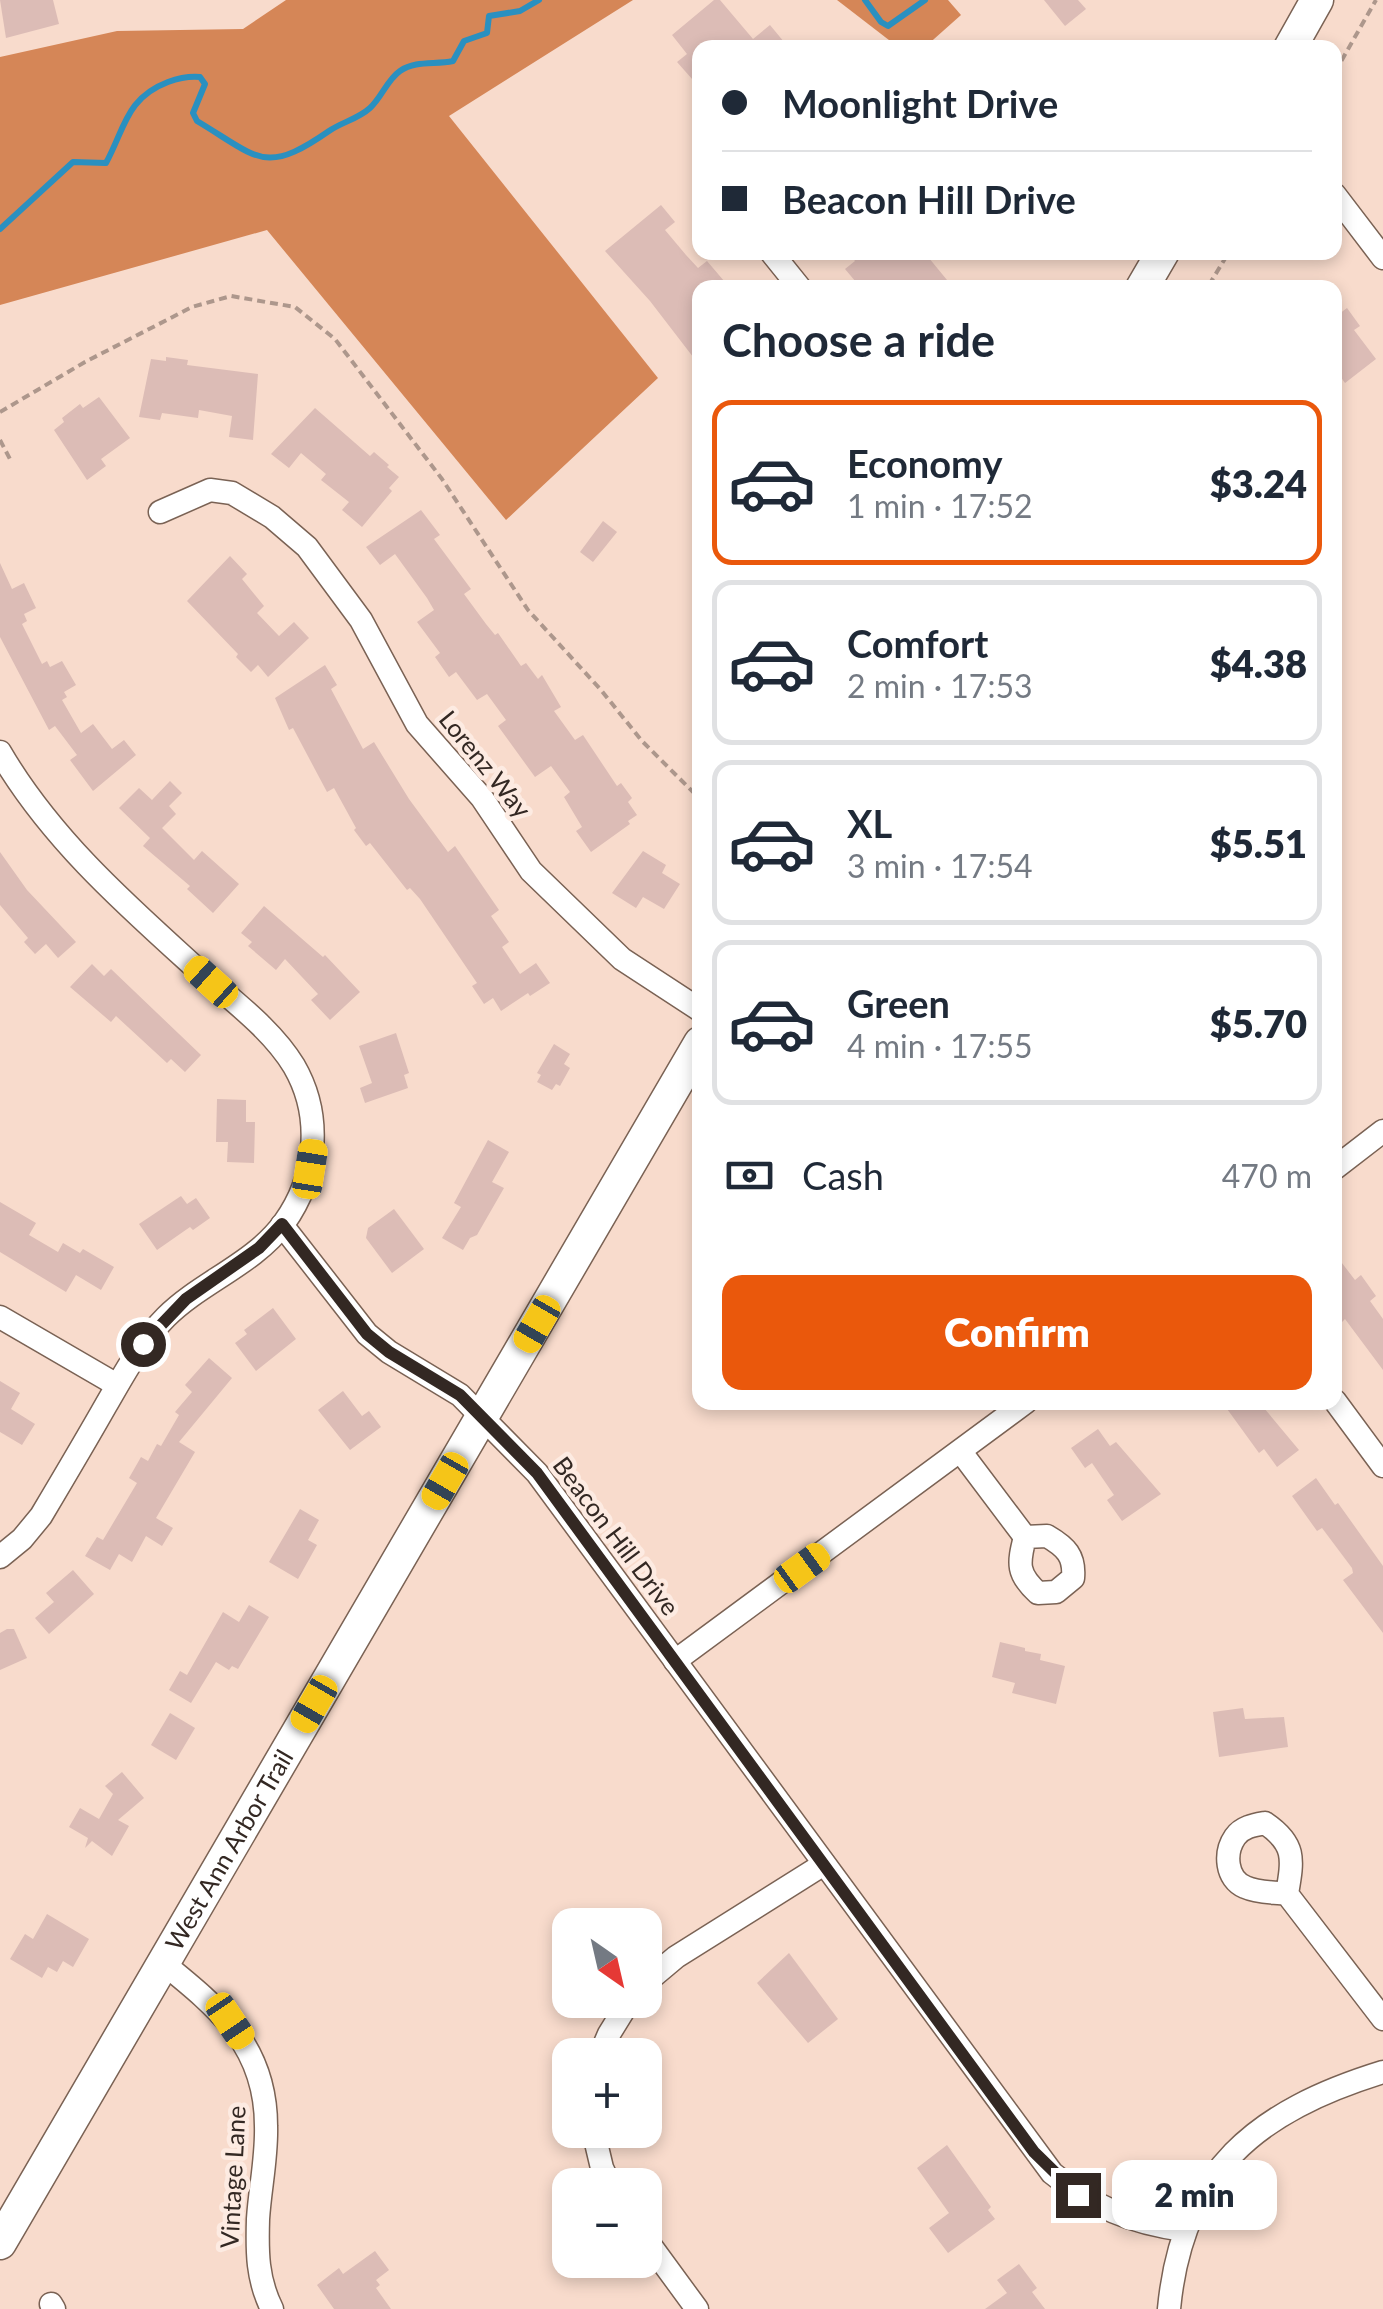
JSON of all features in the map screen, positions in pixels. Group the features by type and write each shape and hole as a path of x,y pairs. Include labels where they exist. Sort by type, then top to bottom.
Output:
{"street":[{"path":"1295,40 1318,0"},
{"path":"1342,204 1382,253"},
{"path":"777,260 794,280"},
{"name":"Lorenz Way","path":"160,512 218,490 232,493 290,531 327,571 360,620 417,724 482,798 532,871 622,959 692,1005"},
{"path":"0,752 34,804 94,873 270,1036 295,1068 310,1107 313,1148 304,1186 282,1224 259,1248 165,1318 117,1385 41,1516 0,1557"},
{"name":"West Ann Arbor Trail","path":"0,2243 692,1057"},
{"path":"1342,1163 1383,1132"},
{"name":"Beacon Hill Drive","path":"282,1224 367,1334 460,1395 537,1473 1052,2173 1078,2195 1115,2215 1147,2226 1184,2230"},
{"path":"0,1317 117,1385"},
{"path":"675,1661 1016,1410"},
{"path":"1342,1410 1383,1466"},
{"path":"961,1452 1025,1537"},
{"path":"662,1969 824,1864"},
{"path":"1287,1894 1383,2020"},
{"name":"Vintage Lane","path":"163,1964 214,2004 244,2042 258,2069 266,2129 257,2269 272,2309"},
{"path":"1170,2309 1172,2273 1184,2230 1211,2179 1259,2129 1321,2094 1383,2072"},
{"path":"662,2262 696,2309"}],"path":[{"path":"1342,60 1376,0"},
{"path":"0,412 85,362 192,307 231,296 294,307 336,339 442,479 528,610 642,742 692,791"},
{"path":"0,440 11,461"}],"shaded area":[{"path":"286,0 633,0 449,116 658,378 506,520 267,230 0,305 0,57 117,31 243,29"},
{"path":"837,0 948,0 961,15 933,40 889,40"}],"building":[{"path":"0,0 53,0 59,24 6,38"},
{"path":"714,0 720,0 753,39 770,25 782,40 692,40 692,79 677,62 687,54 672,35"},
{"path":"1044,0 1078,0 1086,9 1065,26"},
{"path":"661,205 675,222 665,230 698,268 707,261 723,280 692,280 692,356 650,301 605,251"},
{"path":"931,260 947,280 854,280 845,269 855,261"},
{"path":"1347,308 1360,326 1354,330 1376,359 1345,383 1342,379 1342,312"},
{"path":"166,357 188,360 187,365 258,374 253,440 229,437 232,416 199,410 198,418 162,413 160,420 139,417 151,359 166,361"},
{"path":"99,397 130,438 101,459 106,466 87,480 54,430 80,404 83,408"},
{"path":"315,408 370,456 374,452 399,477 362,527 342,510 349,502 321,480 326,474 301,453 289,468 271,454"},
{"path":"421,510 440,535 434,539 471,589 464,594 521,666 526,663 538,679 542,675 561,707 554,711 575,740 583,735 617,786 621,783 632,798 628,802 637,815 591,852 576,831 582,827 564,797 570,792 551,766 535,777 498,726 506,720 487,694 477,700 456,672 449,677 435,657 440,653 417,622 434,610 395,554 380,565 366,547"},
{"path":"603,521 617,532 593,562 580,552"},
{"path":"230,556 247,574 242,579 264,606 257,613 279,636 294,622 309,638 268,677 258,665 251,672 187,601"},
{"path":"0,563 12,589 24,583 36,608 24,614 27,621 22,624 42,664 47,661 50,667 62,661 76,685 64,692 67,697 62,700 81,733 93,724 112,749 124,740 136,755 93,791 70,760 77,755 55,726 49,730 0,637"},
{"path":"325,665 337,685 331,689 363,749 374,742 448,852 455,846 499,910 491,916 509,942 502,947 520,974 536,963 550,983 501,1011 493,998 484,1004 472,986 477,983 420,899 410,888 407,890 370,843 366,846 334,788 327,792 293,728 289,730 275,698"},
{"path":"170,781 182,793 169,806 176,814 162,828 194,860 202,851 239,884 213,913 187,889 190,886 143,846 150,838 119,808 139,788 152,800"},
{"path":"643,851 666,865 662,873 680,884 664,909 643,897 636,908 612,893"},
{"path":"0,852 27,890 76,942 58,958 46,944 35,954 24,942 28,938 0,905"},
{"path":"264,906 325,955 360,992 330,1020 311,1000 318,994 285,959 276,970 248,946 252,942 241,933"},
{"path":"92,964 104,976 111,969 201,1055 185,1072 171,1059 167,1063 116,1016 111,1022 70,987"},
{"path":"396,1033 409,1073 404,1075 408,1088 365,1103 360,1088 372,1083 359,1046"},
{"path":"554,1044 570,1054 564,1064 570,1068 560,1086 556,1084 552,1090 537,1082 541,1075 537,1073"},
{"path":"217,1099 246,1100 246,1122 255,1122 254,1163 227,1162 228,1142 216,1142"},
{"path":"488,1140 509,1152 492,1182 504,1188 477,1235 470,1238 463,1250 442,1238 461,1207 454,1203"},
{"path":"181,1196 187,1204 196,1198 210,1218 157,1250 139,1224"},
{"path":"0,1202 36,1223 29,1235 58,1252 63,1243 80,1253 83,1249 114,1267 101,1290 76,1275 66,1292 0,1252"},
{"path":"394,1209 424,1249 392,1273 366,1238 368,1228"},
{"path":"1342,1263 1355,1280 1361,1275 1376,1296 1370,1301 1383,1319 1383,1370 1345,1319 1342,1322"},
{"path":"273,1308 296,1339 256,1371 235,1343 247,1334 244,1330"},
{"path":"209,1358 232,1378 179,1442 195,1452 156,1518 173,1528 162,1546 146,1536 132,1562 119,1554 110,1570 85,1556 97,1537 103,1540 137,1483 129,1478 141,1457 148,1461 157,1444 161,1446 179,1415 175,1412 192,1392 185,1385"},
{"path":"0,1381 20,1393 11,1409 35,1424 22,1445 0,1432"},
{"path":"343,1391 362,1416 369,1411 381,1427 350,1450 318,1410"},
{"path":"1228,1410 1266,1410 1299,1450 1277,1467 1264,1449 1259,1453"},
{"path":"1098,1429 1110,1446 1116,1442 1161,1494 1122,1521 1107,1500 1114,1495 1092,1463 1085,1468 1071,1448"},
{"path":"1316,1478 1383,1566 1383,1633 1343,1580 1353,1573 1352,1568 1322,1528 1317,1531 1292,1496"},
{"path":"300,1509 319,1520 308,1540 317,1545 298,1579 269,1562"},
{"path":"73,1570 94,1594 49,1634 35,1618 54,1602 46,1593"},
{"path":"249,1605 269,1617 238,1669 232,1666 229,1670 216,1662 191,1703 169,1690 180,1671 187,1675 223,1612 239,1622"},
{"path":"14,1629 27,1658 0,1670 0,1633"},
{"path":"1000,1642 1041,1654 1040,1660 1065,1666 1056,1704 1012,1693 1015,1683 992,1677"},
{"path":"1243,1708 1245,1719 1284,1717 1288,1747 1219,1757 1213,1712"},
{"path":"170,1713 195,1728 176,1760 151,1745"},
{"path":"122,1772 144,1798 118,1820 129,1826 112,1856 92,1841 85,1848 88,1838 69,1827 80,1808 99,1819 113,1794 105,1786"},
{"path":"47,1914 89,1939 73,1967 63,1961 57,1972 48,1967 42,1978 10,1959 25,1934 33,1939"},
{"path":"789,1953 838,2019 808,2043 757,1983"},
{"path":"947,2145 991,2207 988,2210 995,2219 948,2253 929,2228 949,2213 917,2168"},
{"path":"375,2251 389,2270 376,2280 380,2285 376,2288 391,2309 334,2309 317,2285 339,2268 343,2274"},
{"path":"1019,2264 1037,2288 1032,2292 1045,2309 985,2309 1007,2293 997,2280"}],"waterway":[{"path":"0,229 73,162 106,163 135,105 168,82 200,77 205,84 193,113 197,121 262,157 290,154 365,112 395,75 406,68 453,61 464,41 487,33 489,16 520,11 539,0"},
{"path":"865,0 888,26 925,0"}],"route":[{"path":"143,1344 186,1299 259,1248 282,1224 367,1334 460,1395 537,1473 1034,2152 1078,2195"}]}
